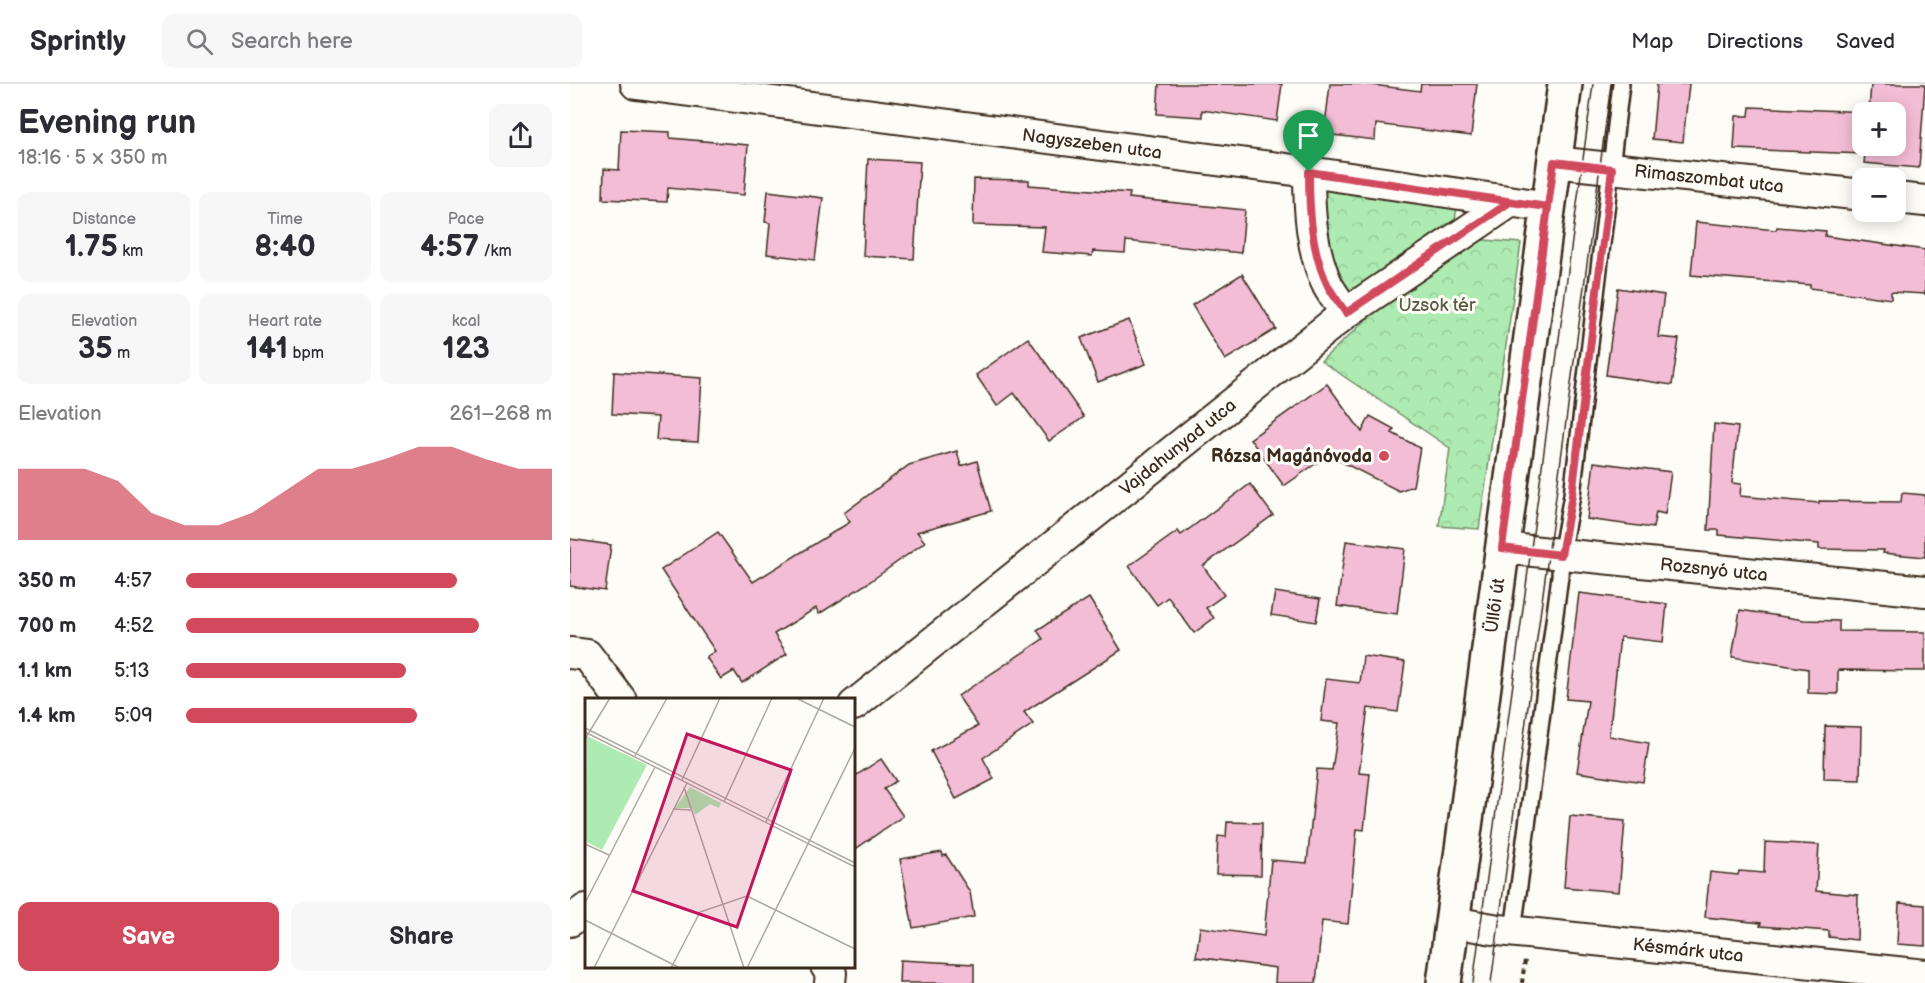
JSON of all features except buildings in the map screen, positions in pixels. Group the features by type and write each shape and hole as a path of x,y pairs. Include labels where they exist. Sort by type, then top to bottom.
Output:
{"main road":[{"name":"Üllői út","path":"1444,983 1565,84"}],"street":[{"name":"Nagyszeben utca","path":"636,84 1309,172 1548,207"},
{"name":"Rimaszombat utca","path":"1554,162 1852,194"},
{"path":"1309,172 1309,209 1317,252 1328,285 1346,313"},
{"path":"1906,199 1925,201"},
{"name":"Vajdahunyad utca","path":"855,704 1346,313 1510,202"},
{"name":"Rozsnyó utca","path":"1502,548 1925,591"},
{"path":"570,653 587,655 620,698"},
{"path":"570,921 585,910"},
{"name":"Késmárk utca","path":"1452,922 1513,931 1925,975"},
{"path":"827,968 831,973 830,983"}],"lane":[{"path":"1513,931 1561,555 1572,495 1621,84"}],"green space":[{"name":"Uzsok tér","path":"1321,189 1457,208 1453,231 1473,239 1521,243 1479,529 1439,526 1450,448 1321,361 1365,321 1339,276 1320,230"}],"tram line":[{"path":"1473,983 1593,84"},
{"path":"1491,983 1611,84"}],"place":[{"name":"Rózsa Magánóvoda","path":"1384,456"}],"route":[{"path":"1309,172 1309,209 1317,252 1328,285 1346,313 1510,202 1548,207 1502,548 1561,555 1572,495 1612,169 1554,162 1548,207 1309,172"}]}
